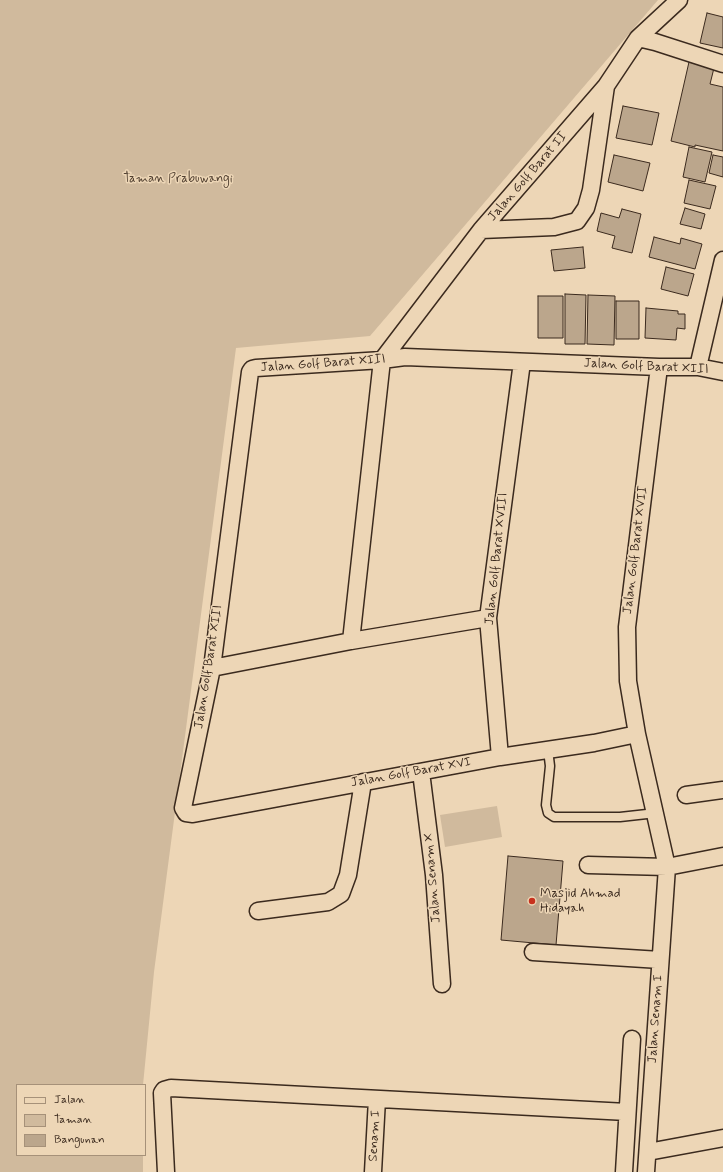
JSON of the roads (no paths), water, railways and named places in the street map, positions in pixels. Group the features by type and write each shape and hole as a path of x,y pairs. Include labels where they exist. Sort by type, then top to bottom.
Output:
{"street":[{"name":"Jalan Golf Barat II","path":"382,360 481,230 606,86 638,38 679,0"},
{"path":"638,38 723,64"},
{"path":"481,230 554,227 577,222 586,208 591,190 606,86"},
{"path":"698,367 723,260"},
{"name":"Jalan Golf Barat XIII","path":"186,813 183,808 212,668 250,372 252,369 405,357 659,367 698,367 723,372"},
{"path":"351,641 382,360"},
{"name":"Jalan Golf Barat XVIII","path":"500,757 488,618 522,362"},
{"name":"Jalan Golf Barat XVII","path":"656,813 637,734 628,681 627,627 659,367"},
{"path":"212,668 351,641 488,618"},
{"name":"Jalan Golf Barat XVI","path":"186,813 193,814 500,757 594,743 637,734"},
{"name":"Jalan Senam X","path":"421,772 434,875 442,984"},
{"path":"258,910 328,902 341,894 348,875 363,782"},
{"path":"686,795 723,790"},
{"name":"Jalan Senam I","path":"646,1172 666,867 656,813"},
{"path":"588,865 666,867 723,856"},
{"path":"533,952 660,960"},
{"path":"624,1172 632,1039"},
{"path":"166,1172 162,1093 164,1090 172,1088 627,1112"},
{"name":"Senam I","path":"373,1172 377,1099"},
{"path":"648,1152 723,1138"}],"lane":[{"path":"548,750 550,766 546,805 548,814 554,817 620,817 656,813"}],"place":[{"name":"Masjid Ahmad Hidayah","path":"532,901"}],"park label":[{"name":"Taman Prabuwangi","path":"178,179"}]}
